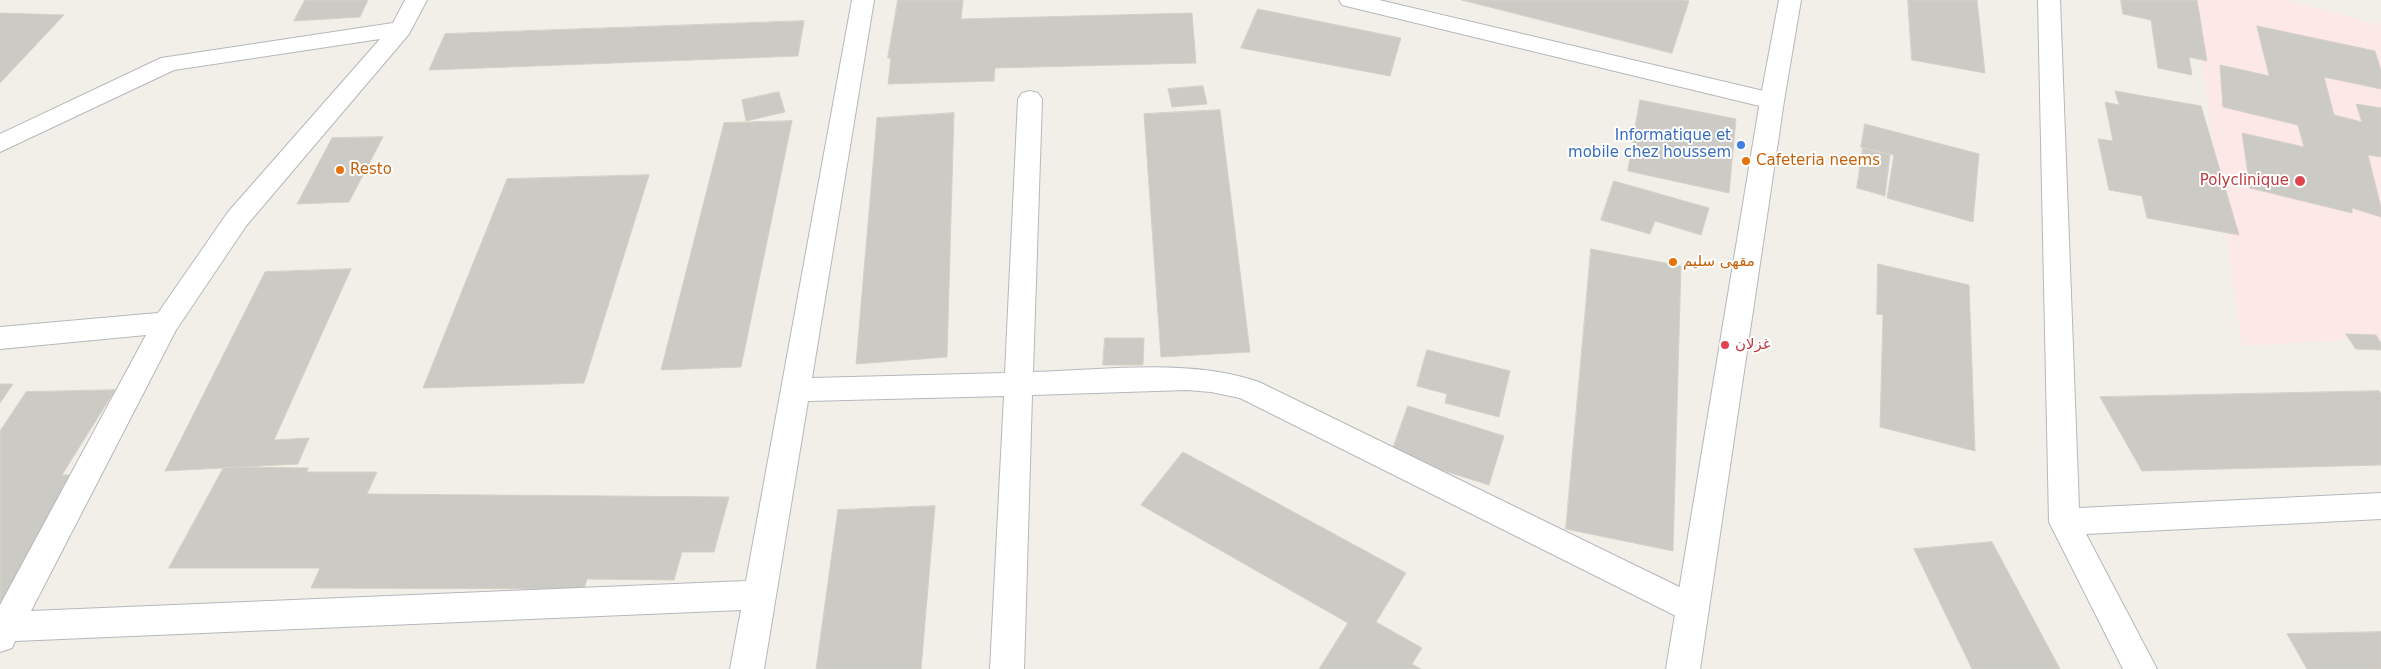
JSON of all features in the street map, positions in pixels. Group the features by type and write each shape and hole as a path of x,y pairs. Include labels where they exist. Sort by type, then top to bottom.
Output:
{"street":[{"path":"2,630 166,322 237,219 401,29 416,0"},
{"path":"747,669 862,0"},
{"path":"1350,0 1772,101"},
{"path":"1683,669 1772,101 1790,0"},
{"path":"2049,0 2064,522 2140,669"},
{"path":"0,144 170,63 401,29"},
{"path":"1007,669 1030,99"},
{"path":"0,338 166,322"},
{"path":"796,390 1187,379 1210,380 1230,384 1258,394 1693,609"},
{"path":"2064,522 2381,506"},
{"path":"2,630 760,595"}],"shaded area":[{"name":"Polyclinique","path":"2193,0 2285,0 2381,25 2381,338 2242,346"}],"building":[{"path":"305,0 368,0 360,17 294,21"},
{"path":"898,0 963,0 961,19 1192,13 1196,63 995,68 994,81 888,84 891,58 888,58"},
{"path":"1462,0 1683,0 1689,1 1672,53"},
{"path":"1908,0 1977,0 1985,73 1912,60"},
{"path":"2121,0 2197,0 2207,61 2189,57 2192,75 2158,68 2151,20 2123,14"},
{"path":"1258,9 1401,38 1390,76 1241,48"},
{"path":"0,13 64,15 0,83"},
{"path":"804,21 798,56 429,70 445,34"},
{"path":"2257,26 2375,51 2381,71 2381,89 2324,77 2334,115 2362,122 2356,104 2381,108 2381,157 2368,155 2381,207 2381,217 2352,208 2352,213 2250,188 2242,133 2304,147 2298,125 2223,107 2220,65 2269,76"},
{"path":"1203,86 1207,104 1172,107 1168,89"},
{"path":"2115,91 2201,106 2239,235 2147,218 2142,196 2109,190 2098,139 2113,141 2105,102 2119,105"},
{"path":"779,92 785,112 746,121 742,100"},
{"path":"1640,100 1736,119 1729,193 1628,171"},
{"path":"1220,110 1250,352 1161,357 1144,114"},
{"path":"954,113 947,357 856,364 877,118"},
{"path":"792,121 741,367 661,370 724,123"},
{"path":"1865,124 1979,154 1973,222 1887,198 1894,155 1861,147"},
{"name":"Resto","path":"383,137 349,202 297,204 332,138"},
{"path":"1863,148 1890,155 1885,196 1857,188"},
{"path":"649,175 584,383 423,388 507,179"},
{"path":"1614,181 1709,208 1701,235 1655,221 1650,234 1601,220"},
{"path":"1591,249 1681,266 1673,551 1566,529"},
{"path":"1878,264 1969,285 1975,451 1880,427 1883,315 1877,314"},
{"path":"351,269 274,440 309,438 298,464 165,471 265,272"},
{"path":"2346,334 2376,335 2381,343 2381,350 2356,349"},
{"path":"1105,338 1144,338 1143,365 1103,365"},
{"path":"1427,350 1510,371 1499,417 1445,403 1447,394 1417,386"},
{"path":"0,384 13,384 0,403"},
{"path":"115,390 62,475 79,475 0,605 0,431 26,392"},
{"path":"2379,391 2381,394 2381,465 2142,471 2100,397"},
{"path":"1408,406 1504,436 1489,485 1391,454"},
{"path":"1183,452 1406,573 1376,622 1422,648 1412,664 1421,669 1319,669 1348,623 1141,505"},
{"path":"224,467 309,468 306,472 377,472 367,494 729,497 714,552 682,552 674,580 587,579 584,589 311,588 320,568 169,568"},
{"path":"935,506 921,669 816,669 838,510"},
{"path":"1992,542 2060,669 1972,669 1914,549"},
{"path":"2381,632 2381,669 2307,669 2287,634"}],"place":[{"name":"Informatique et mobile chez houssem","path":"1741,145"},
{"name":"Cafeteria neems","path":"1746,161"},
{"name":"Resto","path":"340,170"},
{"name":"Polyclinique","path":"2300,181"},
{"name":"مقهى سليم","path":"1673,262"},
{"name":"غزلان","path":"1725,345"}]}
